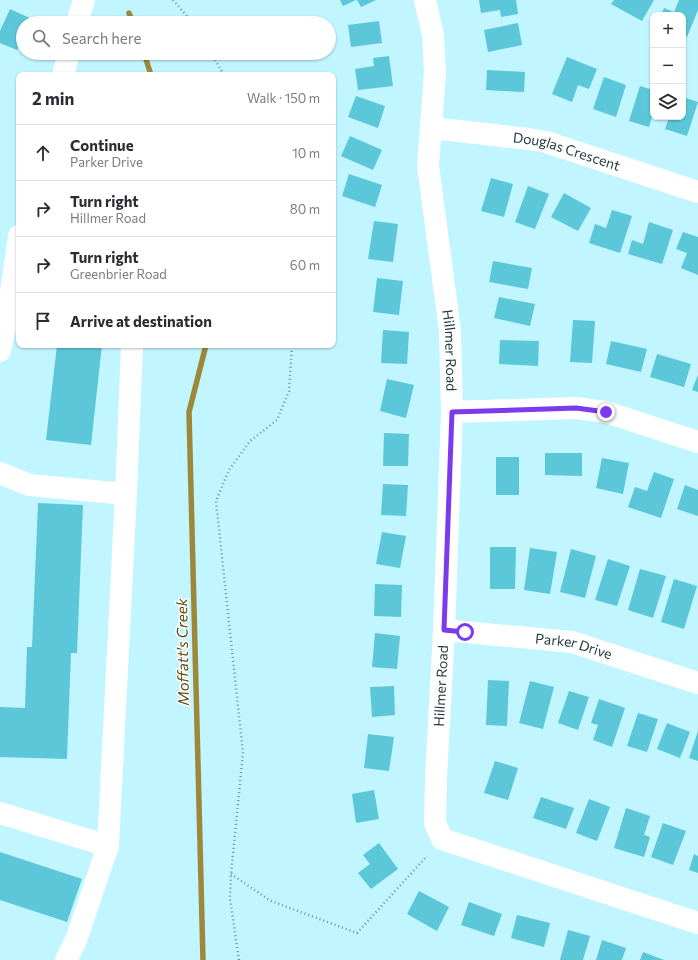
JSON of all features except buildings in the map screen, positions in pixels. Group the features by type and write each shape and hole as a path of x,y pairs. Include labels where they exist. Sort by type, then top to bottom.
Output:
{"street":[{"path":"79,16 84,0"},
{"name":"Hillmer Road","path":"425,0 433,35 435,73 428,166 450,330 452,412 435,823 442,839 698,923"},
{"path":"64,72 67,60"},
{"name":"Douglas Crescent","path":"432,128 528,138 546,142 698,192"},
{"path":"0,351 16,270"},
{"path":"66,960 76,940 108,846 132,348"},
{"path":"452,412 576,408 606,412 698,442"},
{"path":"0,473 29,485 126,494"},
{"name":"Parker Drive","path":"444,630 572,642 698,683"},
{"path":"0,813 108,846"}],"path":[{"path":"173,0 187,16"},
{"path":"215,60 222,72"},
{"path":"239,960 230,899 231,874 243,753 216,501 229,470 250,441 277,420 289,392 292,348"},
{"path":"231,874 271,901 357,933 427,856"}],"waterway":[{"name":"Moffatt's Creek","path":"146,60 150,72"},
{"name":"Moffatt's Creek","path":"203,960 189,412 205,348"}],"route":[{"path":"465,632 444,630 452,412 576,408 606,412"}]}
